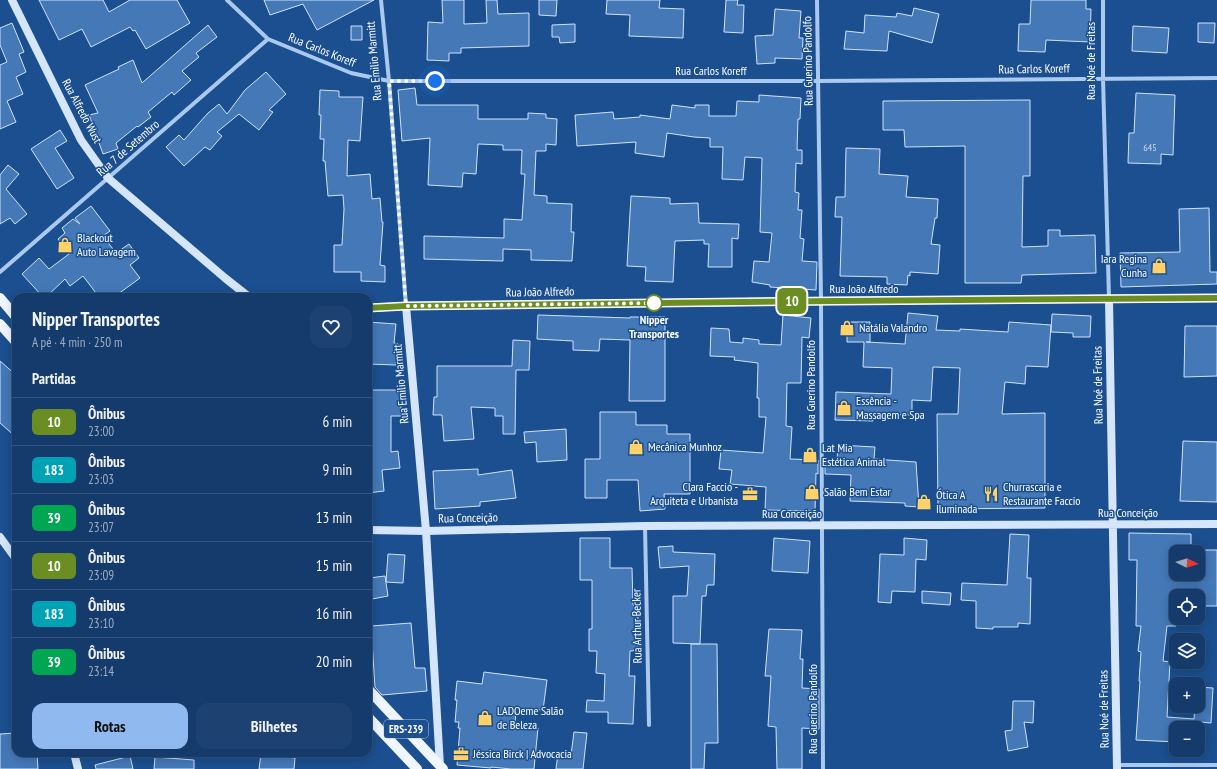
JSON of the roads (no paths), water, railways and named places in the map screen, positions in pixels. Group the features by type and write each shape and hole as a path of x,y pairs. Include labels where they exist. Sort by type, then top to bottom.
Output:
{"main road":[{"path":"0,298 12,312"},
{"path":"0,324 12,338"},
{"name":"ERS-239","path":"372,692 442,767"},
{"name":"ERS-239","path":"372,721 417,769"}],"street":[{"name":"Rua Alfredo Wust","path":"12,0 81,140 108,178 225,278 245,293"},
{"name":"Rua Carlos Koreff","path":"227,0 268,39 351,73 389,81 818,81 1217,78"},
{"name":"Rua Emilio Marmitt","path":"381,0 426,531 442,767"},
{"name":"Rua Guerino Pandolfo","path":"817,0 821,301 823,769"},
{"name":"Rua Noé de Freitas","path":"1103,0 1103,78 1109,299 1117,767"},
{"name":"Rua 7 de Setembro","path":"0,272 268,39"},
{"name":"Rua João Alfredo","path":"372,308 406,306 821,301 1217,298"},
{"name":"Rua Conceição","path":"372,530 426,531 644,526 1217,524"},
{"name":"Rua Arthur Becker","path":"644,526 649,725"},
{"path":"0,536 12,554"},
{"path":"75,757 78,769"},
{"path":"1117,767 1217,765"}],"place":[{"name":"Blackout Auto Lavagem","path":"65,245"},
{"name":"Iara Regina Cunha","path":"1159,266"},
{"name":"Nipper Transportes","path":"654,303"},
{"name":"Natália Valandro","path":"847,328"},
{"name":"Essência - Massagem e Spa","path":"844,408"},
{"name":"Mecânica Munhoz","path":"636,447"},
{"name":"Lat Mia Estética Animal","path":"810,455"},
{"name":"Salão Bem Estar","path":"812,492"},
{"name":"Clara Faccio - Arquiteta e Urbanista","path":"750,494"},
{"name":"Churrascaria e Restaurante Faccio","path":"991,494"},
{"name":"Ótica A Iluminada","path":"924,502"},
{"name":"LADOeme Salão de Beleza","path":"485,718"},
{"name":"Jéssica Birck | Advocacia","path":"461,754"}]}
